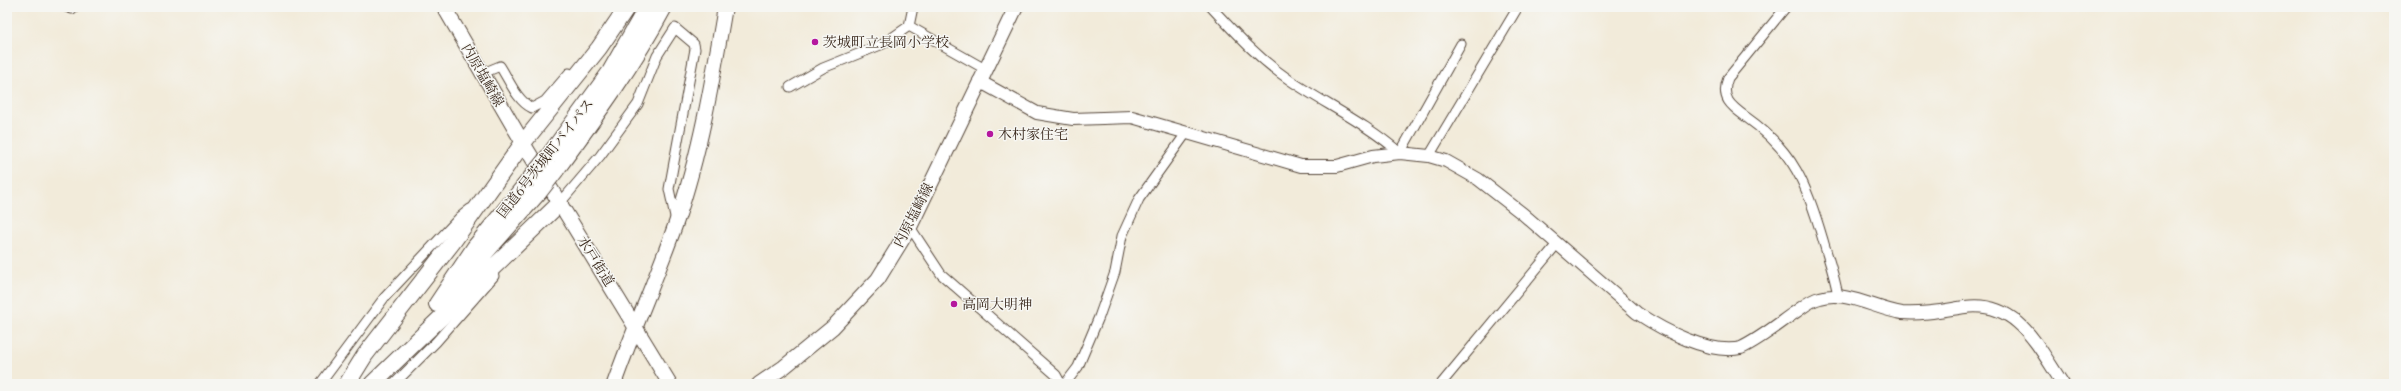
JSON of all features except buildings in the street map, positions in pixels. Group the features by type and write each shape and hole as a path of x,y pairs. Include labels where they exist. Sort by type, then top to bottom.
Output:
{"highway":[{"path":"347,384 369,349 486,197 523,143 591,60 627,7"},
{"name":"国道6号茨城町バイパス","path":"365,384 438,304 465,278 539,192 552,163 610,72 647,7"},
{"path":"647,38 664,7"},
{"name":"国道6号茨城町バイパス","path":"438,304 475,246 531,178 552,163 617,87 647,38"},
{"path":"372,384 505,254 560,203"}],"main road":[{"name":"内原塩崎線","path":"444,7 523,143"},
{"path":"647,38 667,7"},
{"path":"614,384 635,325 676,223 700,132 724,7"},
{"name":"内原塩崎線","path":"759,384 808,348 862,297 878,279 910,227 1016,7"},
{"name":"水戸街道","path":"523,143 635,325"},
{"path":"635,325 670,384"}],"street":[{"path":"66,7 72,9 74,7"},
{"path":"482,73 500,66 526,105 532,108 538,106 545,101 567,76 618,7"},
{"path":"790,87 823,68 883,44 909,26 913,7"},
{"path":"1211,7 1253,52 1271,66 1384,140 1400,153"},
{"path":"1429,156 1518,7"},
{"path":"1786,7 1728,78 1724,87 1725,97 1730,105 1773,139 1801,177 1812,201 1838,296"},
{"path":"909,26 1037,113 1073,119 1132,117 1301,166 1337,166 1373,156 1400,153 1429,156 1446,161 1478,179 1558,244 1637,313 1698,343 1720,350 1729,350 1750,344 1818,298 1838,296 1903,313 1918,313 1981,306 2010,315 2026,331 2062,384"},
{"path":"560,203 600,156 638,104 657,56 675,28 694,44 696,49 669,189 676,223"},
{"path":"1400,153 1462,44"},
{"path":"1065,384 1078,367 1099,317 1114,272 1122,236 1139,199 1187,132"},
{"path":"320,384 384,298 460,217 486,197"},
{"path":"910,227 941,274 1056,375 1061,384"},
{"path":"1441,384 1558,244"},
{"path":"394,384 436,342 492,278 501,266 505,254"}],"place":[{"name":"茨城町立長岡小学校","path":"815,42"},
{"name":"木村家住宅","path":"990,134"},
{"name":"高岡大明神","path":"954,304"}]}
